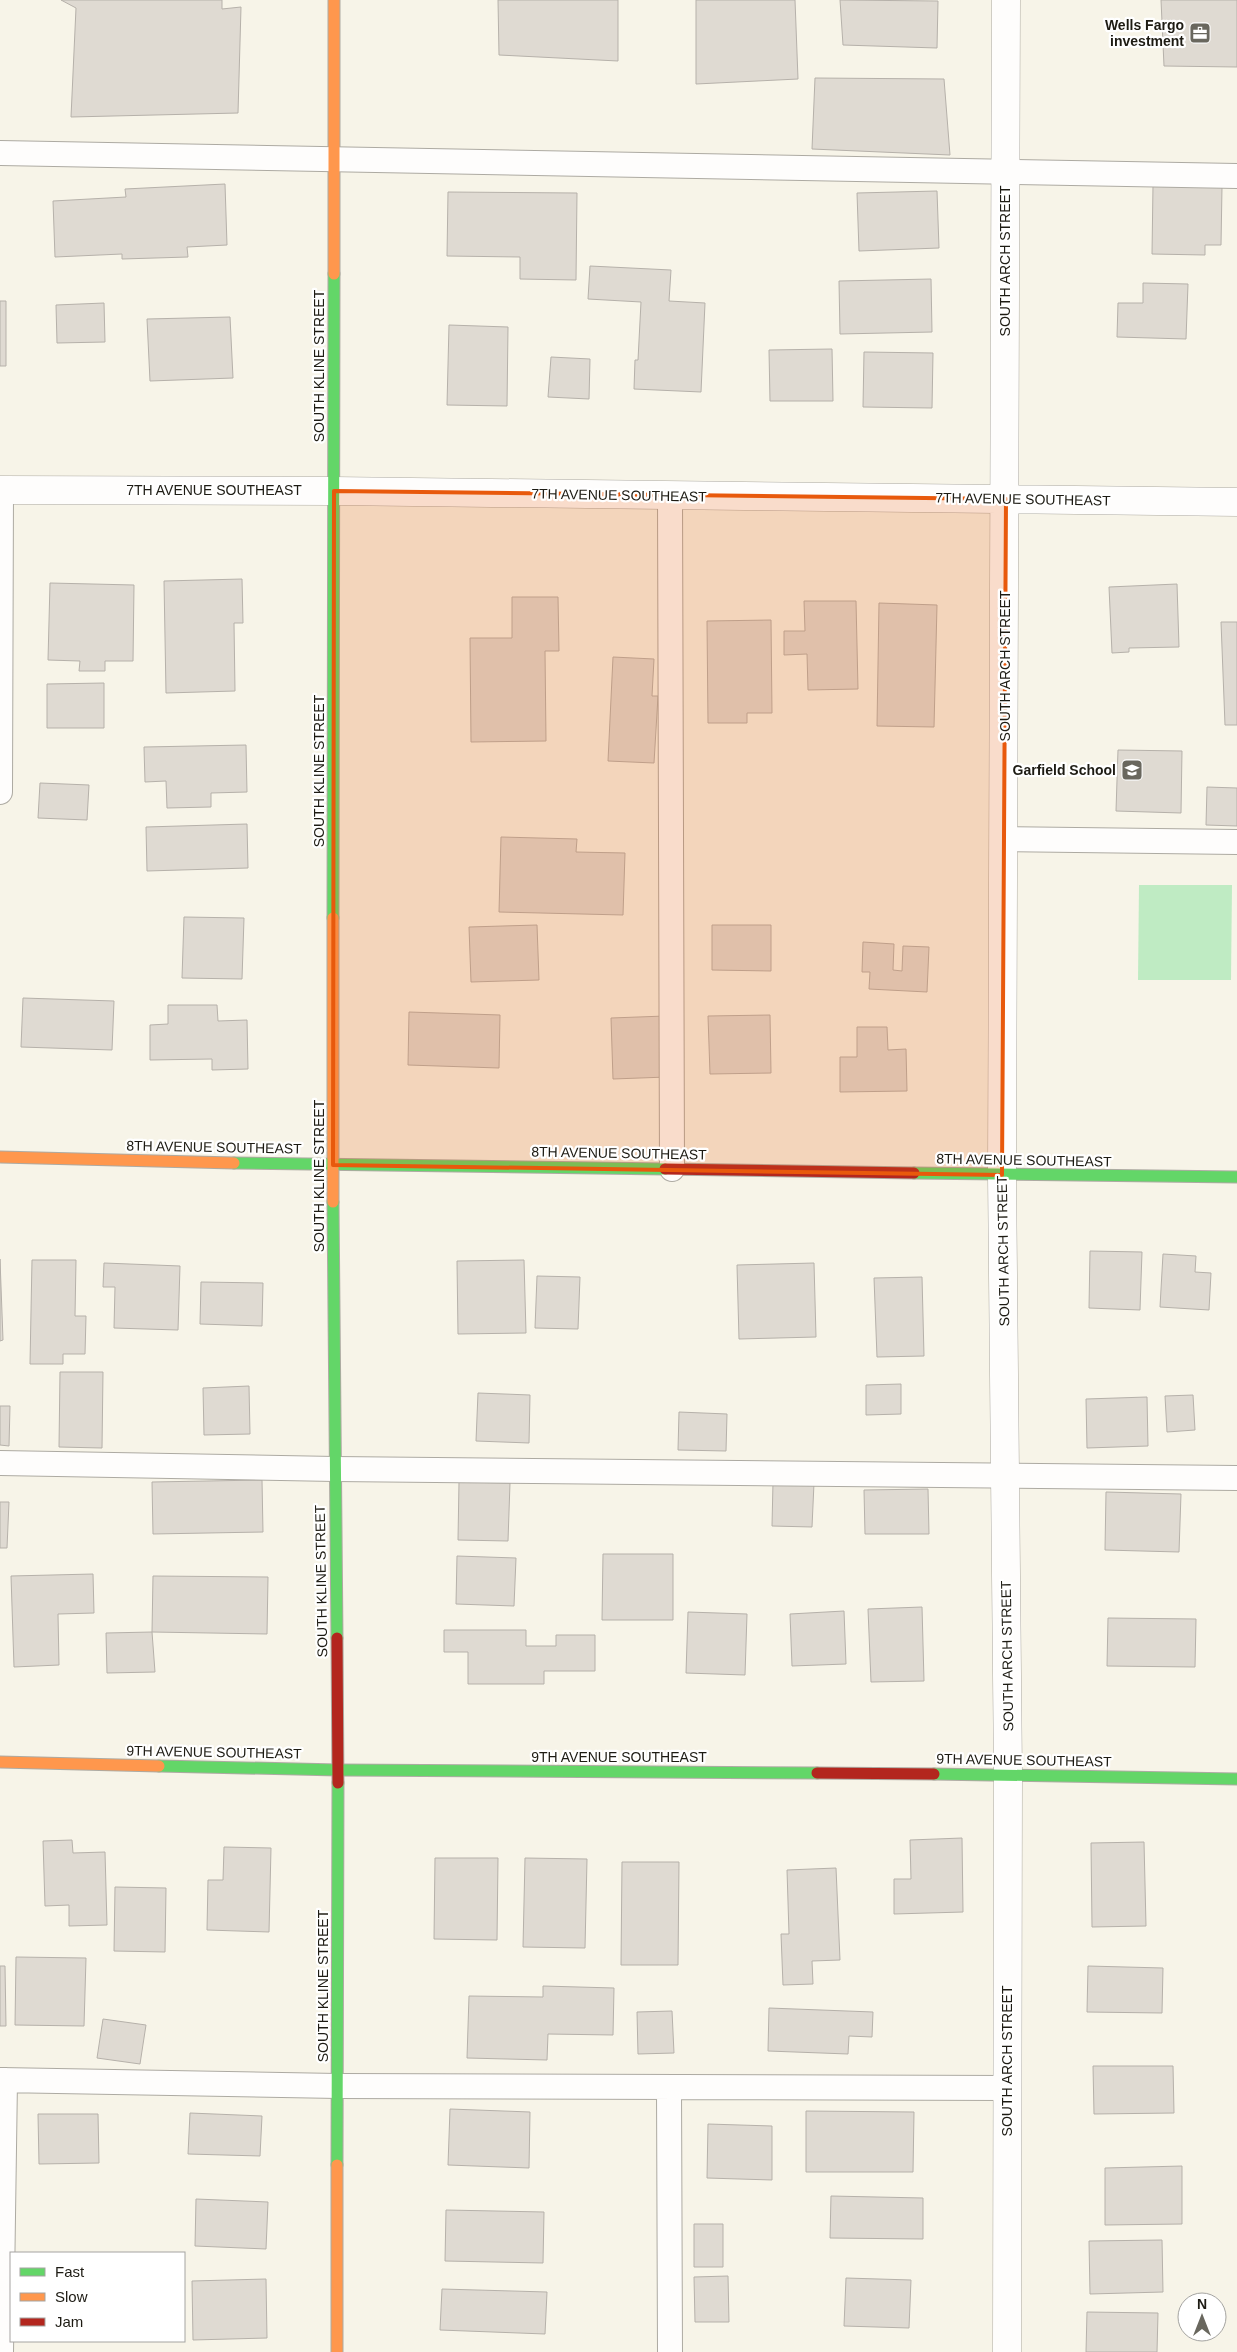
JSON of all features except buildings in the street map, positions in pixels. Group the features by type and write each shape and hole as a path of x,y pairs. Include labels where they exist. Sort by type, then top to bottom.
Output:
{"street":[{"name":"SOUTH KLINE STREET","path":"334,0 333,1164 338,1770 337,2352"},
{"name":"SOUTH ARCH STREET","path":"1006,0 1006,499 1002,1174 1008,1774 1007,2352"},
{"name":"7TH AVENUE SOUTHEAST","path":"0,490 334,491 1237,502"},
{"name":"8TH AVENUE SOUTHEAST","path":"0,1157 333,1164 1237,1177"},
{"name":"9TH AVENUE SOUTHEAST","path":"0,1762 338,1770 1008,1774 1237,1779"}],"lane":[{"path":"0,153 1237,176"},
{"path":"0,490 0,792"},
{"path":"670,495 672,1169"},
{"path":"1004,839 1237,842"},
{"path":"0,1463 335,1469 1237,1478"},
{"path":"1,2352 3,2080 338,2086 1007,2088"},
{"path":"669,2088 670,2352"}],"highlighted area":[{"path":"334,491 1006,499 1002,1175 333,1165"}],"green space":[{"path":"1139,885 1232,885 1231,980 1138,980"}],"traffic: fast":[{"path":"333,918 334,274"},
{"path":"234,1163 665,1169"},
{"path":"914,1173 1237,1177"},
{"path":"333,1202 337,1638"},
{"path":"159,1766 338,1770 817,1773"},
{"path":"934,1774 1237,1779"},
{"path":"337,2165 338,1783"}],"traffic: slow":[{"path":"334,0 334,274"},
{"path":"333,918 333,1202"},
{"path":"0,1157 234,1163"},
{"path":"0,1762 159,1766"},
{"path":"337,2165 337,2352"}],"traffic: jam":[{"path":"665,1169 914,1173"},
{"path":"337,1638 338,1783"},
{"path":"817,1773 934,1774"}],"place":[{"name":"Wells Fargo investment","path":"1200,33"},
{"name":"Garfield School","path":"1132,770"}]}
